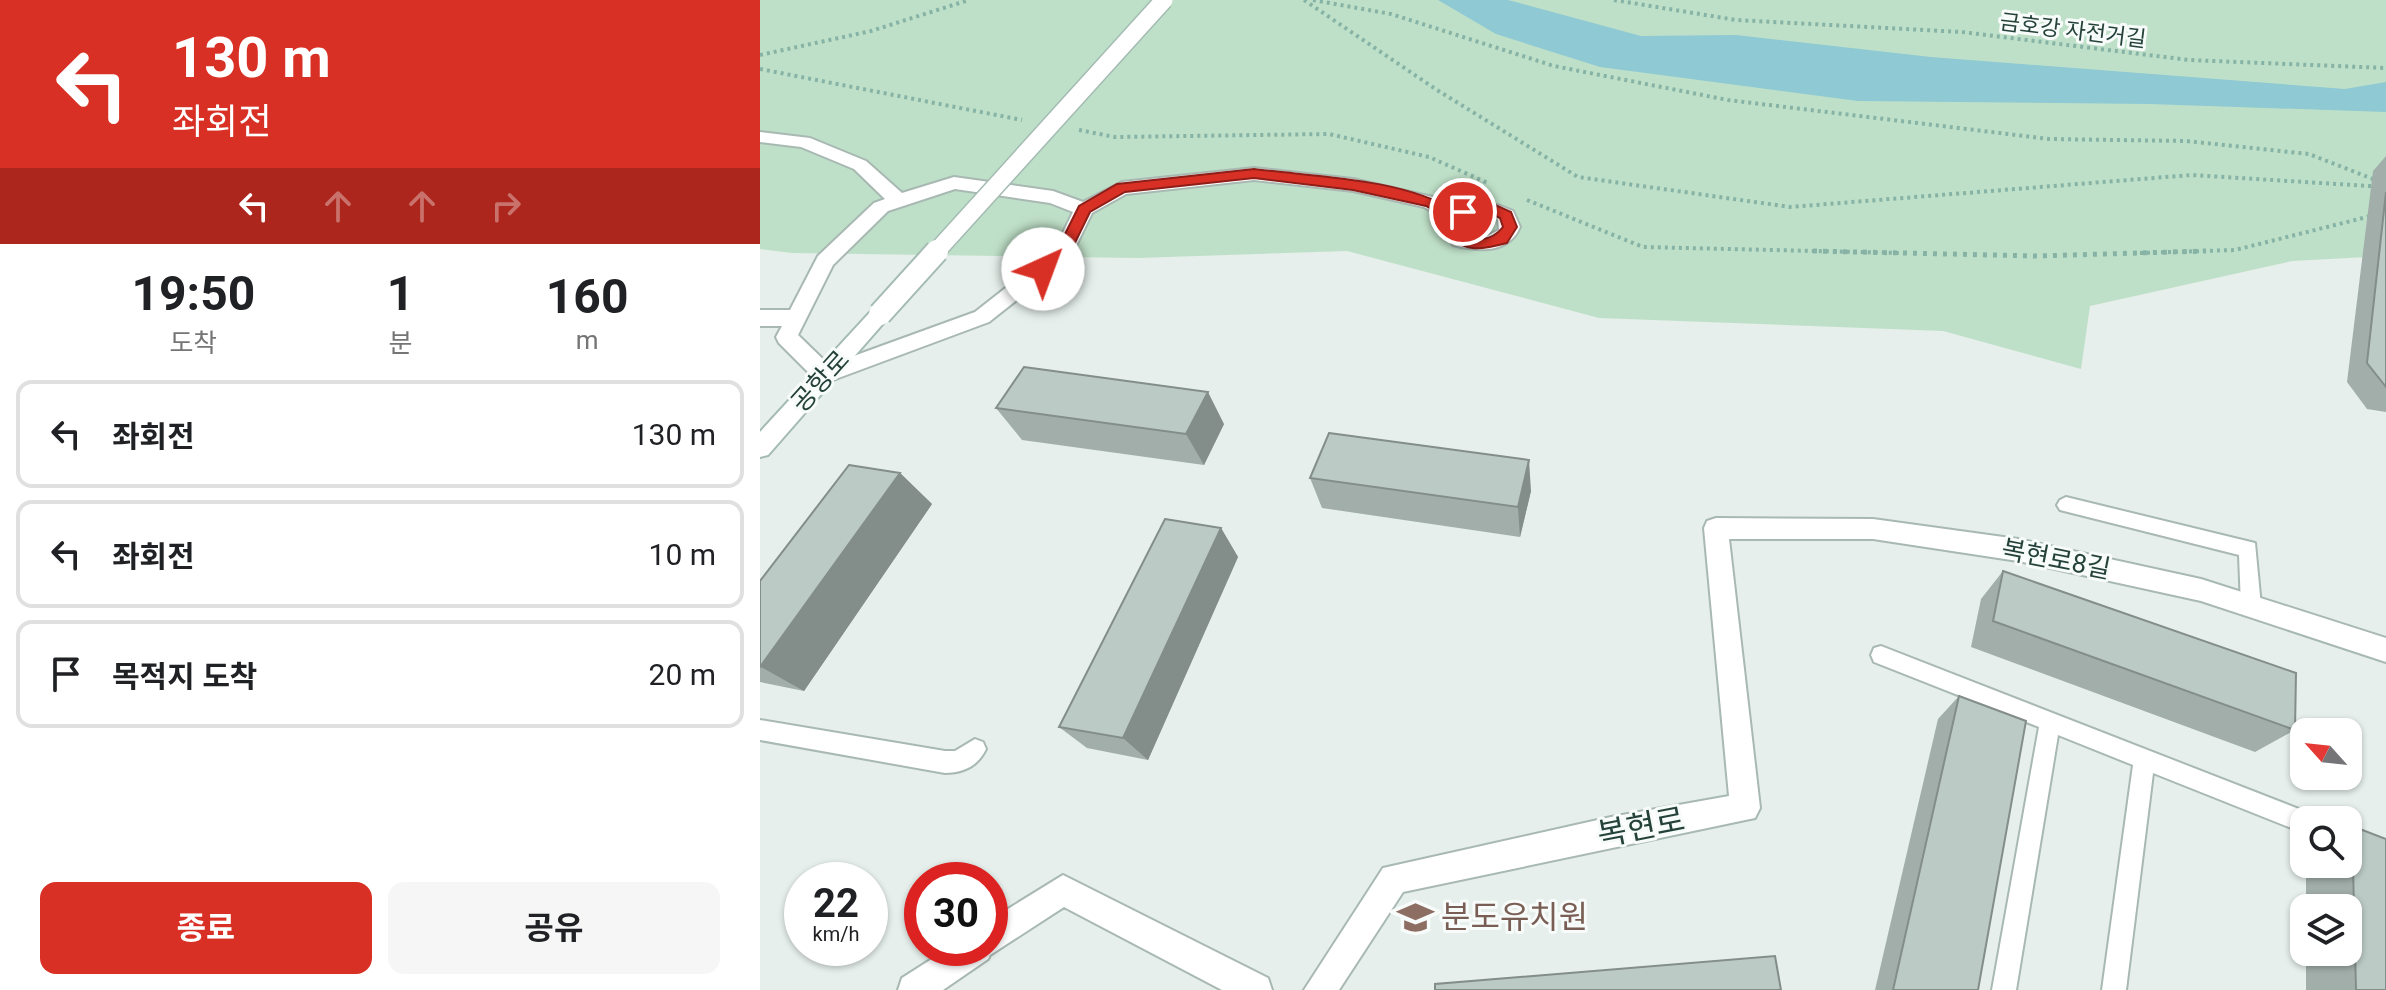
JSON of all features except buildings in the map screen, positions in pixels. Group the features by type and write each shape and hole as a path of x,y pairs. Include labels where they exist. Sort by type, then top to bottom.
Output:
{"street":[{"name":"공항로","path":"760,448 1164,0"},
{"path":"760,137 804,142 860,165 899,201"},
{"path":"1084,209 1053,197 954,183 881,207 825,261 787,337 825,375 982,317 1063,253 1084,209 1122,188 1254,174 1353,185 1415,198 1430,202 1457,217"},
{"path":"760,318 796,318"},
{"name":"복현로8길","path":"1716,528 1873,529 2003,548 2201,590 2386,650"},
{"name":"복현로","path":"1320,990 1394,879 1611,832 1745,808 1716,528"},
{"path":"1008,927 1063,890 1256,990"},
{"path":"914,990 950,966"}],"lane":[{"path":"2066,505 2248,549 2251,606"},
{"path":"1881,655 2290,816"},
{"path":"2004,990 2050,722"},
{"path":"760,730 945,762 959,762 975,749"},
{"path":"2114,990 2144,759"}],"path":[{"path":"760,55 871,31 965,0"},
{"path":"1304,0 1437,90 1578,177 1790,207 2191,175 2386,186"},
{"path":"1313,0 1391,14 1554,66 1728,100 2049,139 2186,141 2309,154 2386,186"},
{"name":"금호강 자전거길","path":"1614,0 1736,20 1962,32 2189,60 2386,68"},
{"path":"760,69 1024,120"},
{"path":"1069,128 1115,137 1329,134 1429,157 1494,186"},
{"path":"1520,197 1643,247 2037,256 2235,250 2371,216"}],"green space":[{"path":"760,0 2386,0 2386,256 2292,261 2090,306 2081,369 1943,331 1599,318 1347,251 1138,258 792,253 760,249"}],"water":[{"path":"1438,0 1508,0 1641,36 1736,35 1931,57 2345,89 2386,82 2386,112 2149,104 1858,101 1600,67 1496,34"}],"place":[{"name":"분도유치원","path":"1415,917"}],"route":[{"path":"1043,269 1063,253 1084,209 1122,188 1254,174 1353,185 1430,202 1457,217 1453,223 1455,235 1476,245 1502,239 1510,227 1510,221 1499,210 1481,207 1463,212"}]}
